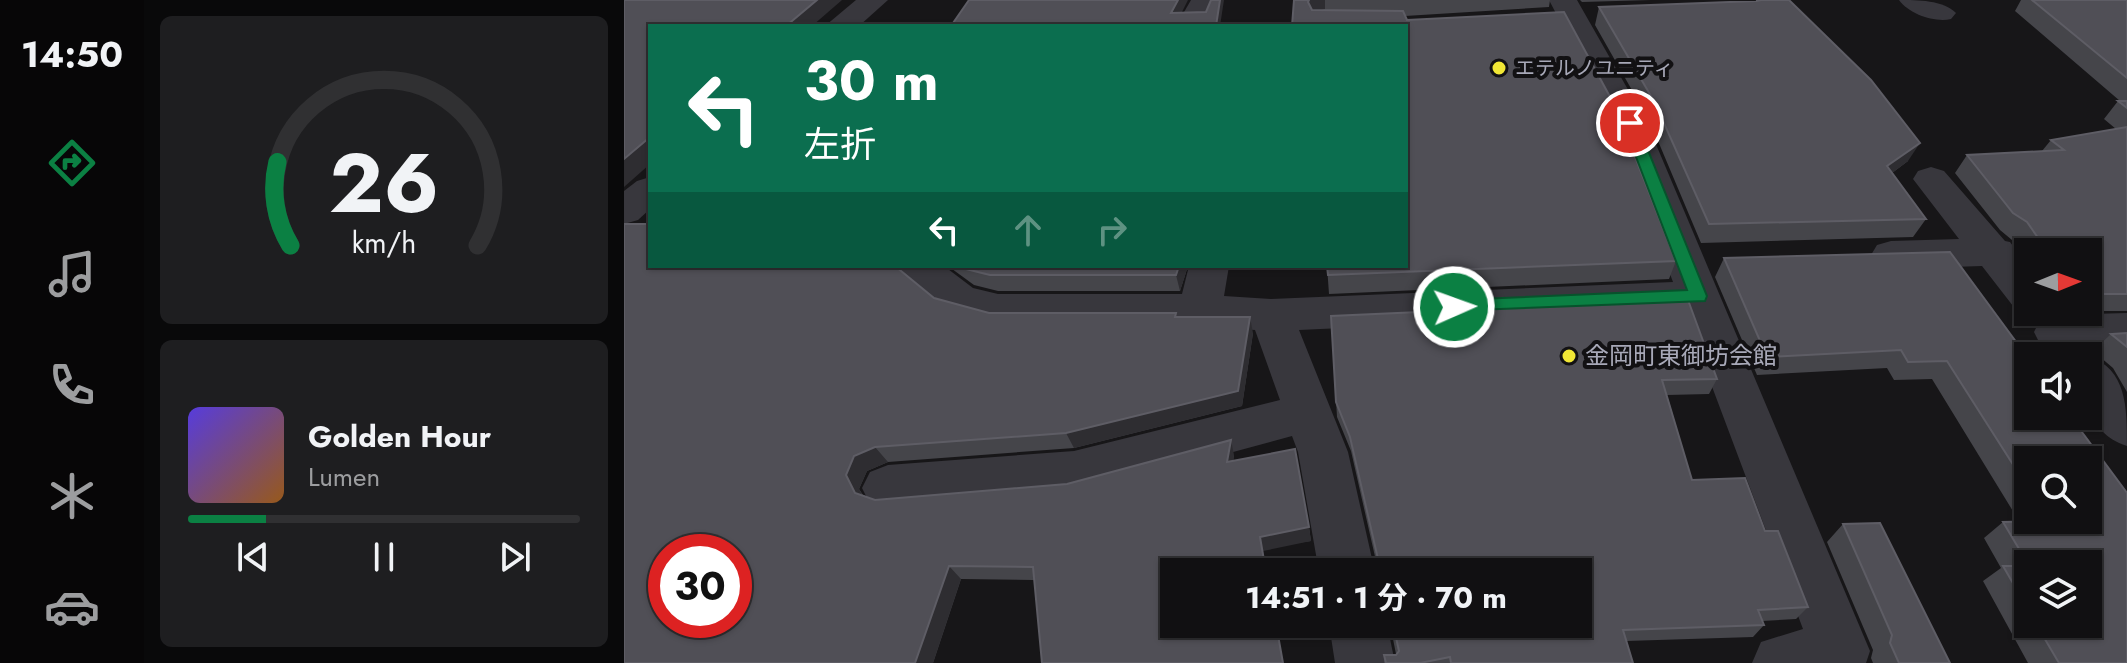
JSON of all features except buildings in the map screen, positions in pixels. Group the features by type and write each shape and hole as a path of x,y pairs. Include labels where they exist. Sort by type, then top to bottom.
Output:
{"street":[{"path":"843,24 874,0"},
{"path":"1192,24 1205,0"},
{"path":"1913,0 1941,13"},
{"path":"1569,13 1630,123 1841,651 1782,663"},
{"path":"1931,179 1957,215 1996,252 2014,276"},
{"path":"624,211 648,191"},
{"path":"624,224 648,224"},
{"path":"1856,256 1996,252"},
{"path":"919,268 960,301 998,310 1200,310 1271,315 1692,278 1731,259"},
{"path":"1200,310 1209,268"},
{"path":"1271,315 1323,452 1344,558"},
{"path":"2057,333 2127,330"},
{"path":"2102,393 2127,426"},
{"path":"888,488 1074,473 1309,412"},
{"path":"1361,638 1365,663"}],"place":[{"name":"エテルノユニティ","path":"1499,68"},
{"name":"金岡町東御坊会館","path":"1569,356"}],"route":[{"path":"1454,307 1698,296 1630,123"}]}
